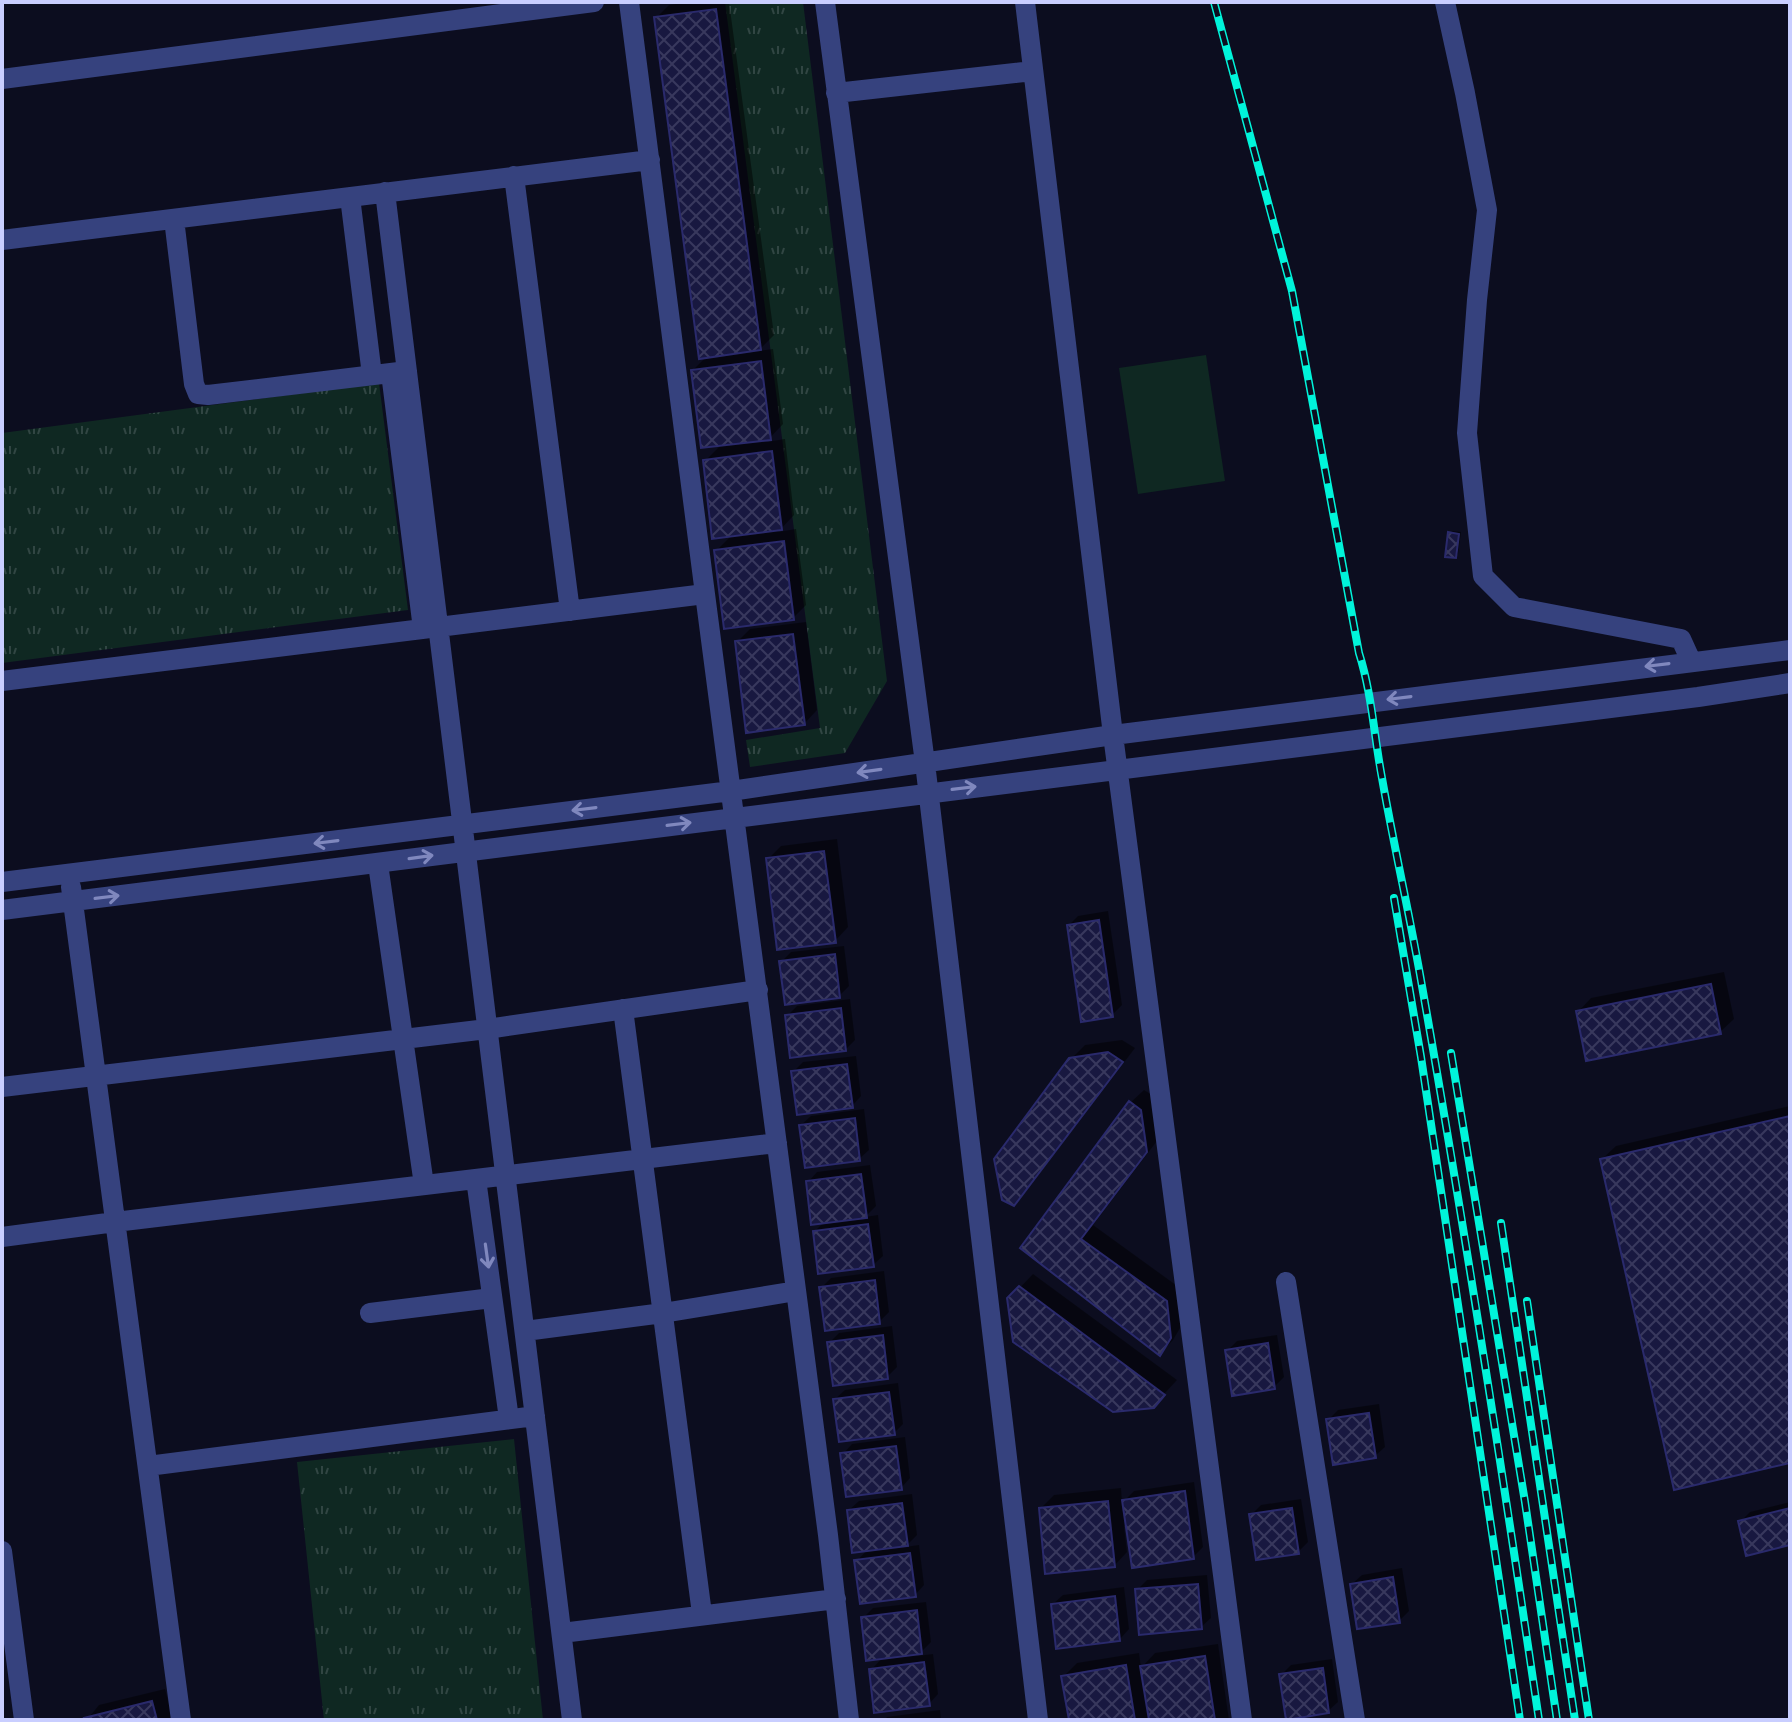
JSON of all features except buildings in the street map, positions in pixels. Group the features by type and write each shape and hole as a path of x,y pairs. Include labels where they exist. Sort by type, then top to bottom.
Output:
{"street":[{"path":"2,79 594,2"},
{"path":"629,2 836,1599 849,1720"},
{"path":"825,2 925,763 1038,1720"},
{"path":"1025,2 1113,735 1242,1720"},
{"path":"1445,2 1487,210 1467,433 1483,576 1514,607 1681,639 1691,661"},
{"path":"836,93 1033,71"},
{"path":"2,240 650,160"},
{"path":"514,176 570,611"},
{"path":"385,192 390,373"},
{"path":"350,197 390,373 462,825 572,1720"},
{"path":"174,219 194,384 198,394 390,373"},
{"path":"2,681 705,594"},
{"path":"2,882 731,791 1113,735 1790,650"},
{"path":"2,910 1790,683"},
{"path":"379,871 424,1185"},
{"path":"69,874 181,1720"},
{"path":"2,1087 487,1029 758,990"},
{"path":"623,1009 702,1614"},
{"path":"2,1237 777,1143"},
{"path":"476,1179 509,1419"},
{"path":"1286,1282 1355,1720"},
{"path":"525,1331 796,1291"},
{"path":"370,1313 492,1298"},
{"path":"148,1466 535,1416"},
{"path":"2,1551 22,1710"},
{"path":"562,1633 836,1599"},
{"path":"2,1690 22,1710"}],"green space":[{"path":"725,2 803,2 887,681 845,753 750,767 746,740 820,728"},
{"path":"1206,355 1225,481 1138,494 1119,368"},
{"path":"379,383 408,610 2,663 2,433"},
{"path":"514,1439 543,1720 324,1720 297,1462"}],"railway":[{"path":"1214,2 1292,291 1367,684 1453,1169 1539,1720"},
{"path":"1394,898 1421,1057 1520,1720"},
{"path":"1451,1053 1525,1502 1557,1720"},
{"path":"1501,1223 1575,1720"},
{"path":"1527,1301 1589,1720"}]}
